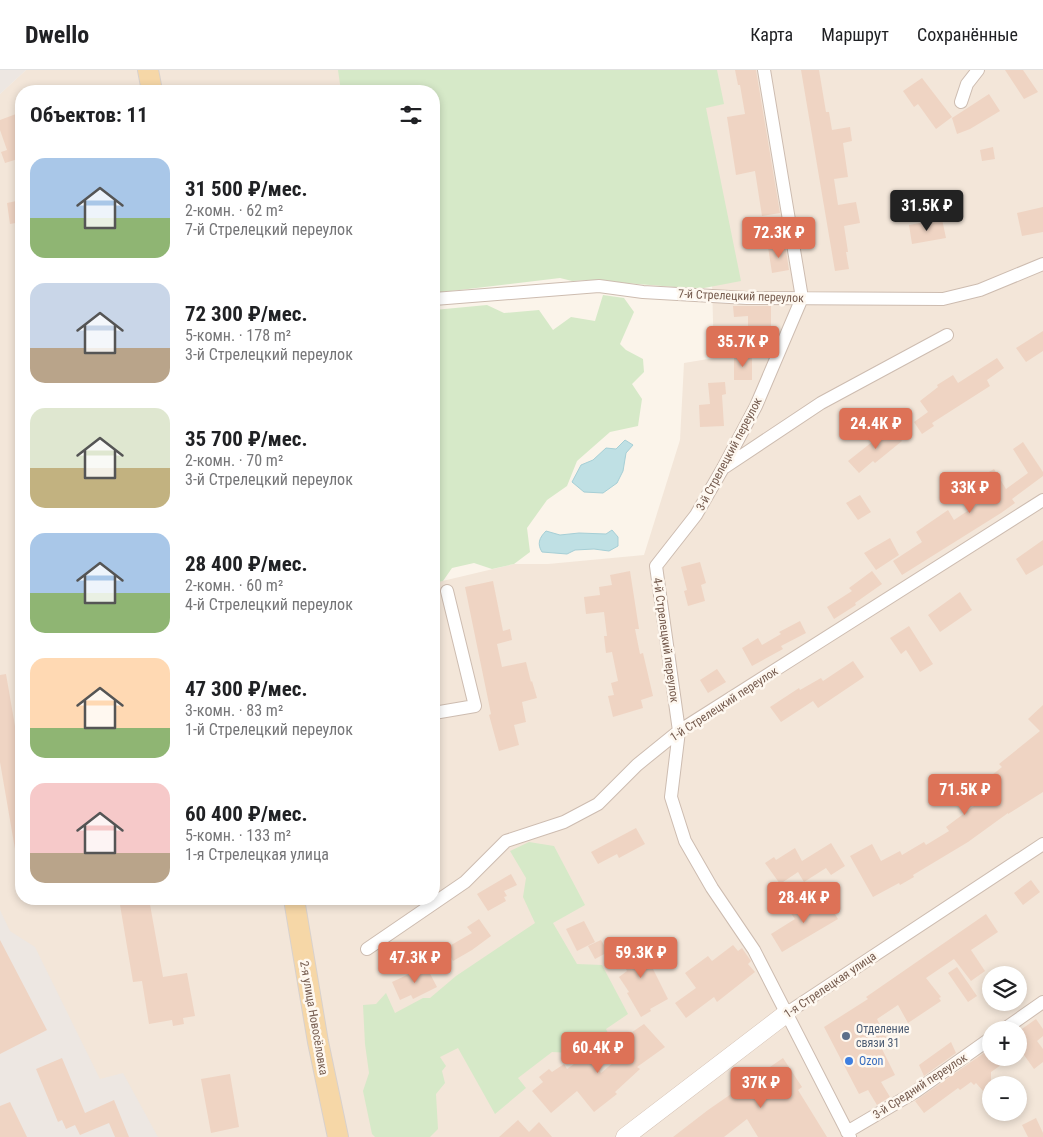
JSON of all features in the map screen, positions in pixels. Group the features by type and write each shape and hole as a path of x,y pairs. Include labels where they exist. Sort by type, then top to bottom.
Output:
{"main road":[{"path":"148,70 151,85"},
{"name":"2-я улица Новосёловка","path":"295,905 318,1042 338,1137"}],"street":[{"path":"764,70 802,298"},
{"path":"961,102 967,84 978,70"},
{"name":"7-й Стрелецкий переулок","path":"440,299 599,286 642,292 738,298 943,299 980,290 1043,264"},
{"name":"3-й Стрелецкий переулок","path":"656,566 696,515 723,468 756,406 802,298"},
{"path":"723,468 821,403 947,335"},
{"name":"1-й Стрелецкий переулок","path":"440,899 465,882 506,841 564,822 598,804 637,764 678,731 1043,500"},
{"name":"4-й Стрелецкий переулок","path":"656,566 678,731 671,797 685,841 712,888 754,950 848,1134"},
{"path":"440,712 475,706 447,591"},
{"name":"1-я Стрелецкая улица","path":"625,1137 787,1013 1043,844"},
{"name":"1-й Стрелецкий переулок","path":"366,949 431,905"},
{"path":"1016,1021 1043,1002"},
{"name":"3-й Средний переулок","path":"848,1134 915,1092 982,1044"}],"shaded area":[{"path":"0,70 26,70 0,94"},
{"path":"26,70 344,70 345,85 15,85 15,905 440,905 440,582 514,564 548,564 644,555 680,440 684,363 714,358 712,283 644,70 1043,70 1043,1137 0,1137 0,94"},
{"path":"0,910 10,931 35,947 100,1079 123,1073 158,1137 0,1137"}],"green space":[{"path":"338,70 717,70 724,104 706,108 741,281 699,289 589,280 572,281 560,278 440,292 440,85 340,85"},
{"path":"603,295 624,298 634,312 620,344 626,350 643,359 644,372 632,384 642,399 638,426 610,432 577,461 567,486 547,500 527,528 530,552 514,564 492,569 474,563 452,568 443,581 440,582 440,309 487,305 504,313 539,310 553,330 571,317 595,321"},
{"path":"529,842 554,846 585,905 553,923 577,964 602,965 628,1014 606,1029 615,1047 602,1060 588,1043 572,1053 552,1052 518,1078 526,1088 495,1114 458,1048 440,1057 446,1066 442,1071 445,1083 436,1094 438,1129 430,1137 375,1137 372,1134 363,1091 369,1073 363,1005 376,1004 386,993 395,1013 423,998 430,998 456,976 535,923 523,897 526,878 510,851"}],"water":[{"path":"625,440 633,445 626,453 623,471 617,483 603,493 584,492 572,482 581,465 593,460 606,448 616,449"},
{"path":"612,530 618,537 618,546 609,551 594,549 575,550 567,554 542,552 539,544 546,531 560,535 579,533 606,534"}],"building":[{"path":"735,70 756,70 780,213 762,216 755,171 736,175 727,117 745,114 740,85 738,85"},
{"path":"801,70 819,70 826,112 829,112 832,130 850,127 852,141 843,143 848,177 834,179 838,205 856,202 860,223 844,226 849,269 835,271"},
{"path":"1005,70 1023,70 1038,92 1024,99"},
{"path":"922,78 952,117 936,129 918,104 914,107 903,91"},
{"path":"989,94 1000,111 970,129 957,134 952,118"},
{"path":"15,114 15,160 5,163 1,152 7,150 0,130 0,120"},
{"path":"993,147 995,159 982,161 980,150"},
{"path":"15,201 15,223 10,224 7,203"},
{"path":"1043,207 1043,232 1022,236 1017,213"},
{"path":"757,219 761,243 745,245 742,221"},
{"path":"942,219 946,238 912,244 909,225"},
{"path":"785,244 789,270 772,273 768,247"},
{"path":"733,306 771,306 771,350 748,350 748,316 734,317"},
{"path":"1043,331 1043,351 1026,362 1016,348"},
{"path":"734,355 752,355 752,380 734,380"},
{"path":"997,358 1004,368 987,380 990,386 932,423 934,426 922,434 914,422 928,412 920,401 938,387 937,385 953,375 958,383"},
{"path":"725,382 726,394 722,395 724,426 700,427 699,405 710,404 708,383"},
{"path":"891,427 902,441 875,463 873,461 859,473 848,461"},
{"path":"1023,442 1043,472 1043,476 1012,499 1015,503 1001,513 902,575 893,561 922,542 916,532 948,510 954,520 993,494 982,476 994,469 1006,489 1028,473 1013,449"},
{"path":"860,495 871,512 858,520 846,503"},
{"path":"890,538 899,555 876,570 864,553"},
{"path":"1043,540 1043,565 1026,575 1016,559"},
{"path":"700,562 706,583 701,585 705,601 688,606 684,591 687,590 681,567"},
{"path":"630,571 639,629 635,629 640,654 643,653 653,696 641,700 643,708 613,717 608,696 614,695 611,683 618,681 612,652 606,653 604,636 607,636 604,612 586,614 584,597 600,595 599,587 612,585 610,575"},
{"path":"872,571 882,584 855,603 856,605 834,619 827,607 852,591 849,588"},
{"path":"493,581 503,631 510,629 512,640 497,644 502,667 526,662 537,698 522,702 526,722 514,725 519,745 499,751 489,715 491,714 465,587"},
{"path":"960,592 972,610 940,632 928,615"},
{"path":"800,621 806,633 781,646 783,649 752,666 742,648 758,638 762,645 781,634 779,632"},
{"path":"909,626 933,664 920,672 906,650 901,654 890,638"},
{"path":"853,661 864,677 818,708 813,701 781,722 770,707 799,688 800,690 821,678 823,681"},
{"path":"717,669 726,682 708,693 700,680"},
{"path":"6,674 15,726 15,849 0,762 0,675"},
{"path":"1043,705 1043,792 1008,813 968,842 913,875 914,877 873,897 850,856 872,844 881,861 900,851 902,855 924,842 926,845 949,831 946,827 978,803 965,787 978,777 982,783 1002,767 999,764 1040,731 1028,719"},
{"path":"636,828 645,844 619,858 617,854 598,864 591,852"},
{"path":"831,843 845,866 831,875 826,868 804,882 798,872 780,884 765,863 774,857 776,860 795,848 802,861"},
{"path":"511,874 517,885 504,891 507,896 504,897 506,901 488,911 477,894"},
{"path":"1031,880 1040,892 1023,905 1014,893"},
{"path":"801,899 809,911 826,900 838,919 782,952 771,934 795,919 787,908"},
{"path":"120,905 150,905 163,977 187,973 195,1016 183,1018 184,1024 173,1026 172,1020 149,1024 142,981 133,982"},
{"path":"986,914 998,932 971,950 982,966 982,973 971,981 954,959 926,978 941,997 939,998 941,1001 908,1023 898,1005 877,1019 887,1039 879,1043 895,1075 881,1082 890,1097 877,1105 868,1090 859,1094 824,1027 868,999 866,997"},
{"path":"479,919 491,936 453,961 446,948 472,933 467,927"},
{"path":"584,921 595,942 577,951 566,929"},
{"path":"638,939 668,999 650,1009 651,1011 641,1017 627,993 629,992 619,977 627,971 616,950"},
{"path":"0,940 47,1030 0,1054"},
{"path":"601,940 608,952 595,959 588,946"},
{"path":"733,945 738,951 742,948 751,961 748,964 755,972 717,1002 714,997 686,1018 675,1003 696,988 685,973 708,956 712,961"},
{"path":"426,966 437,987 413,999 411,995 400,1000 392,982"},
{"path":"957,967 977,996 968,1002 948,973"},
{"path":"1036,1019 1043,1029 1043,1036 1037,1041 1043,1049 1043,1062 1034,1069 1027,1059 1027,1025"},
{"path":"644,1024 665,1047 637,1067 640,1069 615,1092 617,1094 594,1112 577,1091 551,1113 532,1091 543,1082 539,1077 549,1069 552,1072 564,1064 567,1069 588,1054 601,1073 629,1049 622,1039"},
{"path":"951,1042 956,1053 924,1076 919,1065"},
{"path":"982,1054 982,1066 1000,1066 991,1072 991,1076 982,1076 982,1090 976,1083 974,1085 971,1082 960,1090 958,1088 924,1113 915,1101"},
{"path":"62,1058 85,1113 114,1100 129,1137 115,1137 109,1123 80,1135 75,1125 66,1129 62,1120 58,1122 36,1069"},
{"path":"783,1058 802,1087 798,1090 827,1137 758,1137 747,1119 724,1137 673,1137 708,1110"},
{"path":"230,1074 239,1127 211,1133 201,1079"},
{"path":"10,1102 27,1137 0,1137 0,1106"},
{"path":"1036,1118 1043,1137 1028,1137 1022,1125"},
{"path":"518,1120 529,1132 539,1122 552,1137 499,1137"}],"place":[{"name":"Отделение связи 31","path":"846,1036"},
{"name":"Ozon","path":"849,1061"}]}
